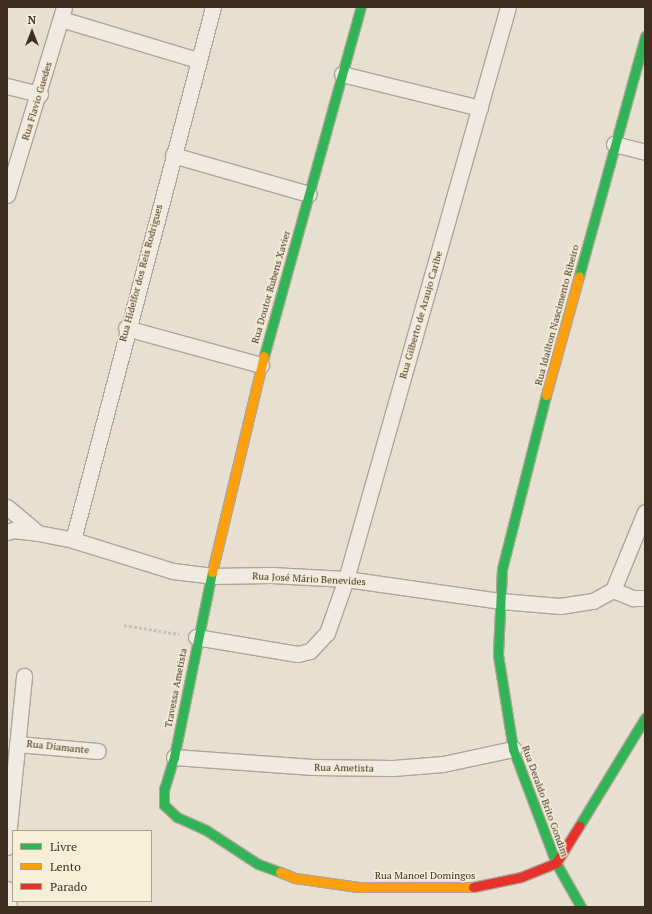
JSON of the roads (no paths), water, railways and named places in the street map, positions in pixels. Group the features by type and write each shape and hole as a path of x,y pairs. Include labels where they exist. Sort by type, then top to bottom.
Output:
{"street":[{"name":"Rua Hidelfor dos Reis Rodrigues","path":"73,540 126,328 213,7"},
{"name":"Rua Doutor Rubens Xavier","path":"210,576 261,365 361,7"},
{"name":"Rua Gilberto de Araujo Caribe","path":"196,637 298,654 310,651 319,644 327,633 329,622 346,579 508,7"},
{"path":"63,13 198,60"},
{"name":"Rua Flavio Guedes","path":"7,195 40,94 63,13"},
{"name":"Rua Idailton Nascimento Ribeiro","path":"501,601 502,569 518,498 614,144 645,36"},
{"path":"342,74 480,108"},
{"path":"7,86 40,94"},
{"path":"614,144 645,152"},
{"path":"173,155 309,194"},
{"path":"126,328 261,365"},
{"name":"Rua José Mário Benevides","path":"7,506 38,533 73,540 144,563 210,576 271,575 346,579 501,601 560,606 593,601 612,590"},
{"path":"645,512 612,590 633,598 645,598"},
{"path":"7,532 13,530 38,533"},
{"name":"Travessa Ametista","path":"164,805 164,789 174,757 196,637 210,576"},
{"name":"Rua Deraldo Brito Gondim","path":"501,601 498,655 513,749 556,863 581,907"},
{"name":"Rua Diamante","path":"7,847 24,676"},
{"path":"556,863 645,718"},
{"name":"Rua Diamante","path":"17,744 98,751"},
{"name":"Rua Ametista","path":"174,757 313,767 393,768 443,764 513,749"},
{"name":"Rua Manoel Domingos","path":"164,805 177,817 206,830 258,864 295,878 358,886 483,887 521,877 556,863"},
{"path":"7,889 9,907"}]}
